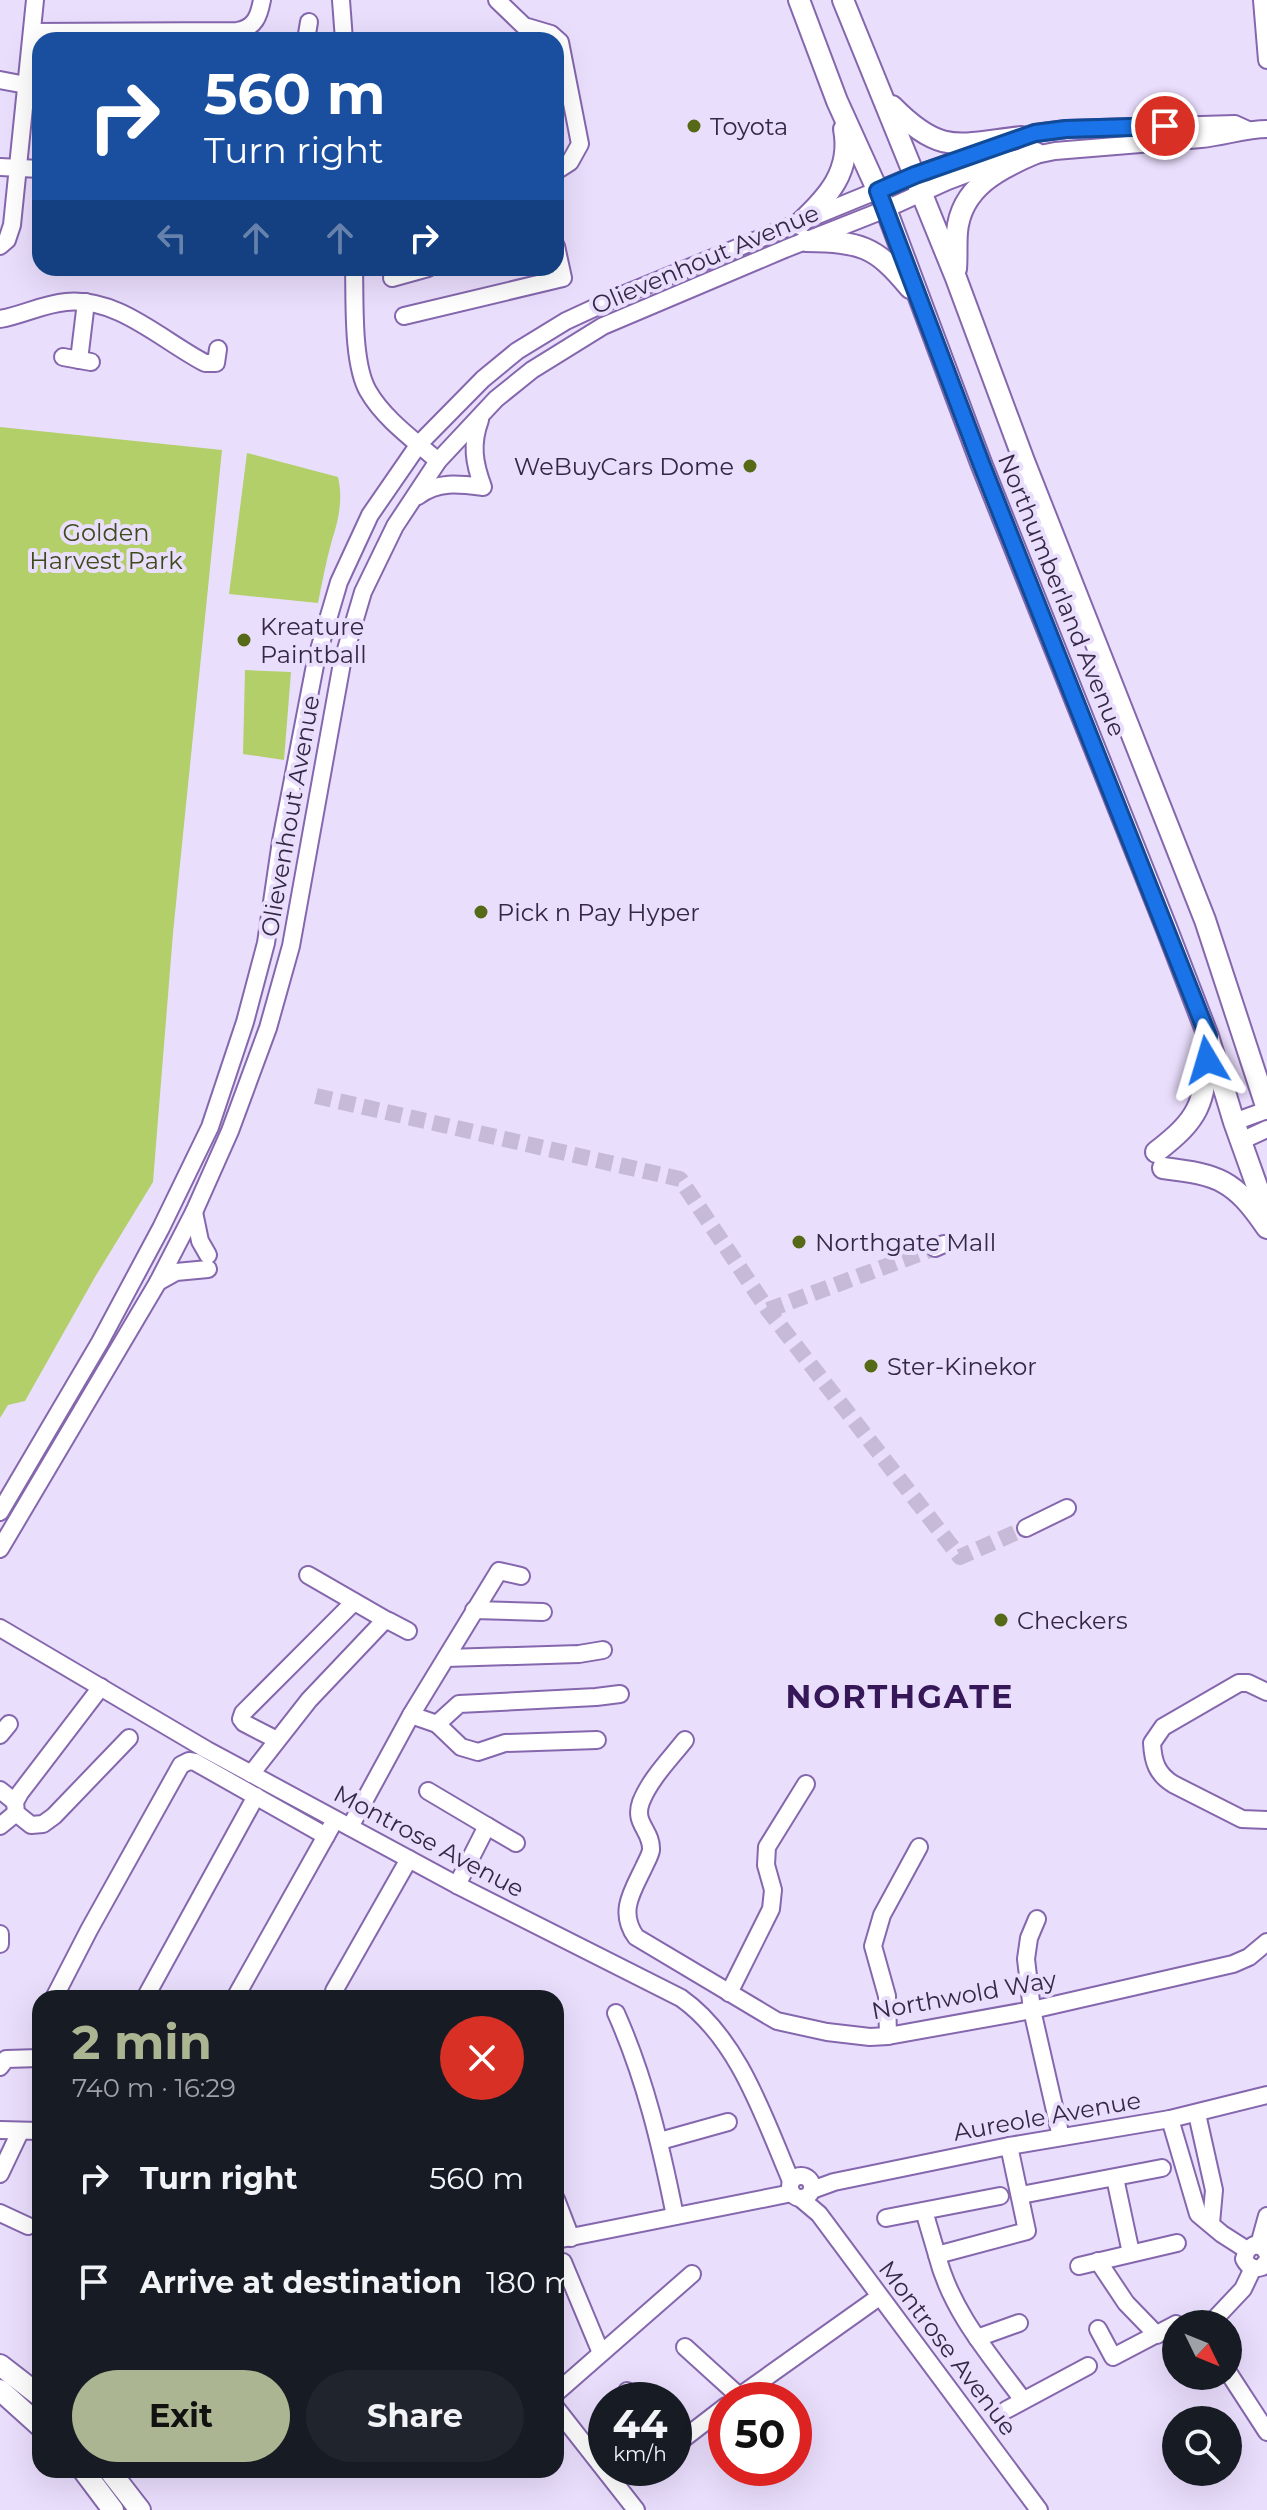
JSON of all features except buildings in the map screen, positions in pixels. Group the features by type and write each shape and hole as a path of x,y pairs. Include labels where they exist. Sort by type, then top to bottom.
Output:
{"main road":[{"name":"Northumberland Avenue","path":"799,0 837,101 882,200 981,463 1208,1036 1267,1214"},
{"name":"Northumberland Avenue","path":"843,0 956,278 1024,461 1205,920 1267,1109"},
{"path":"884,98 910,124 940,142 962,145 1022,137"},
{"path":"837,101 846,142 841,173 802,232 849,242 875,253 889,263 920,300"},
{"path":"956,278 957,231 971,196 986,178 1001,168 1036,153"},
{"path":"1208,1036 1206,1084 1200,1104 1160,1160 1220,1179 1235,1189 1267,1228"},
{"path":"1248,1050 1267,1070"},
{"path":"0,2365 32,2390"},
{"path":"0,2390 32,2419"},
{"path":"89,2478 113,2510"},
{"path":"115,2478 140,2510"}],"street":[{"path":"0,246 11,233 9,167 26,85 35,0"},
{"path":"32,32 246,30 256,21 262,0"},
{"path":"341,0 343,32"},
{"path":"497,0 524,26 544,32"},
{"path":"1262,0 1267,60"},
{"path":"307,32 309,22"},
{"path":"564,62 580,144 570,162 564,166"},
{"path":"0,80 26,85"},
{"name":"Olievenhout Avenue","path":"0,1512 100,1342 210,1127 241,1035 266,943 281,841 313,675 335,595 370,515 419,444 483,379 517,351 566,321 620,296 802,232 882,200 1022,137 1066,129 1235,124 1247,129"},
{"name":"Olievenhout Avenue","path":"918,184 1036,153 1228,136 1247,129 1267,128"},
{"path":"9,167 32,168"},
{"name":"Olievenhout Avenue","path":"0,1549 158,1282 194,1212 241,1101 268,1028 291,946 342,663 363,592 395,526 438,461 496,399 532,370 603,326 802,232"},
{"path":"354,276 357,351 366,388 381,409 438,461"},
{"path":"392,278 399,276"},
{"path":"404,316 563,276"},
{"path":"0,319 44,305 86,302 107,306 201,361 216,362"},
{"path":"78,360 86,302"},
{"path":"411,502 439,485 483,487 473,450 483,413"},
{"path":"1238,1131 1267,1109"},
{"path":"1238,1131 1267,1129"},
{"path":"158,1282 176,1272 208,1262 198,1236 194,1212"},
{"path":"1026,1528 1067,1508"},
{"path":"239,1990 326,1836 342,1823 499,1571 521,1576"},
{"path":"308,1575 408,1631"},
{"path":"277,1740 244,1723 241,1719 243,1713 354,1602"},
{"path":"474,1610 543,1612"},
{"path":"251,1774 318,1690 386,1620"},
{"name":"Montrose Avenue","path":"0,1628 251,1774 692,2006 711,2023 729,2047 779,2150 819,2214 1039,2510"},
{"path":"446,1658 579,1654 603,1650"},
{"path":"1267,1692 1248,1683 1239,1683 1163,1727 1152,1743 1156,1767 1164,1778 1242,1819 1267,1820"},
{"path":"0,1826 16,1808 20,1793 101,1687"},
{"path":"437,1724 459,1704 620,1694"},
{"path":"411,1715 437,1724 461,1747 478,1752 505,1743 597,1740"},
{"path":"0,1790 31,1825 43,1824 129,1738"},
{"name":"Northwold Way","path":"685,1740 655,1777 642,1799 638,1812 651,1849 627,1907 626,1918 636,1937 777,2021 827,2032 888,2036 1032,2010 1233,1964 1249,1957 1267,1942"},
{"path":"58,1990 181,1765 195,1762 326,1836"},
{"path":"729,1993 771,1909 773,1890 766,1865 767,1847 806,1784"},
{"path":"428,1791 516,1843"},
{"path":"149,1990 256,1796"},
{"path":"457,1885 487,1826"},
{"path":"888,2036 887,1996 873,1946 882,1915 919,1847"},
{"path":"335,1990 409,1859"},
{"path":"1037,1919 1026,1949 1032,2010 1061,2137"},
{"path":"0,1934 0,1944"},
{"path":"616,2013 632,2050 660,2141 675,2216"},
{"path":"0,2067 6,2059 32,2058"},
{"name":"Aureole Avenue","path":"564,2239 767,2197 801,2187 1009,2146 1197,2114 1267,2095"},
{"path":"1197,2114 1214,2190 1211,2223"},
{"path":"1170,2119 1198,2214 1222,2234 1258,2249"},
{"path":"660,2141 728,2122"},
{"path":"0,2130 32,2131"},
{"path":"0,2174 20,2132"},
{"path":"937,2255 1027,2231 1009,2146"},
{"path":"1184,2173 1208,2167"},
{"path":"1021,2195 1162,2168"},
{"path":"1115,2178 1131,2253"},
{"path":"886,2218 1000,2196"},
{"path":"924,2211 943,2279 956,2307 1023,2400"},
{"path":"0,2213 28,2226"},
{"path":"1223,2310 1260,2264 1244,2259 1258,2249 1267,2216"},
{"path":"1079,2266 1177,2243"},
{"path":"1098,2261 1126,2303 1157,2335"},
{"path":"564,2264 601,2353"},
{"path":"564,2386 692,2274"},
{"path":"760,2382 879,2297"},
{"path":"977,2338 1019,2323"},
{"path":"1098,2329 1113,2357 1162,2332"},
{"path":"685,2347 716,2382"},
{"path":"1006,2410 1088,2366"},
{"path":"1240,2390 1267,2432"},
{"path":"564,2418 636,2510"}],"green space":[{"name":"Golden Harvest Park","path":"0,427 222,450 173,933 153,1182 25,1401 8,1405 0,1418"},
{"path":"247,453 338,477 338,517 318,603 229,594"},
{"path":"245,670 291,672 284,760 243,754"}],"tunnel":[{"path":"316,1096 680,1179 768,1310 960,1557 1026,1528"},
{"path":"768,1310 935,1248"}],"place":[{"name":"Toyota","path":"694,126"},
{"name":"WeBuyCars Dome","path":"750,466"},
{"name":"Kreature Paintball","path":"244,640"},
{"name":"Pick n Pay Hyper","path":"481,912"},
{"name":"Northgate Mall","path":"799,1242"},
{"name":"Ster-Kinekor","path":"871,1366"},
{"name":"Checkers","path":"1001,1620"}],"district":[{"name":"NORTHGATE","path":"900,1696"}],"route":[{"path":"1165,126 1035,133 878,191 981,463 1208,1036 1207,1060"}]}
